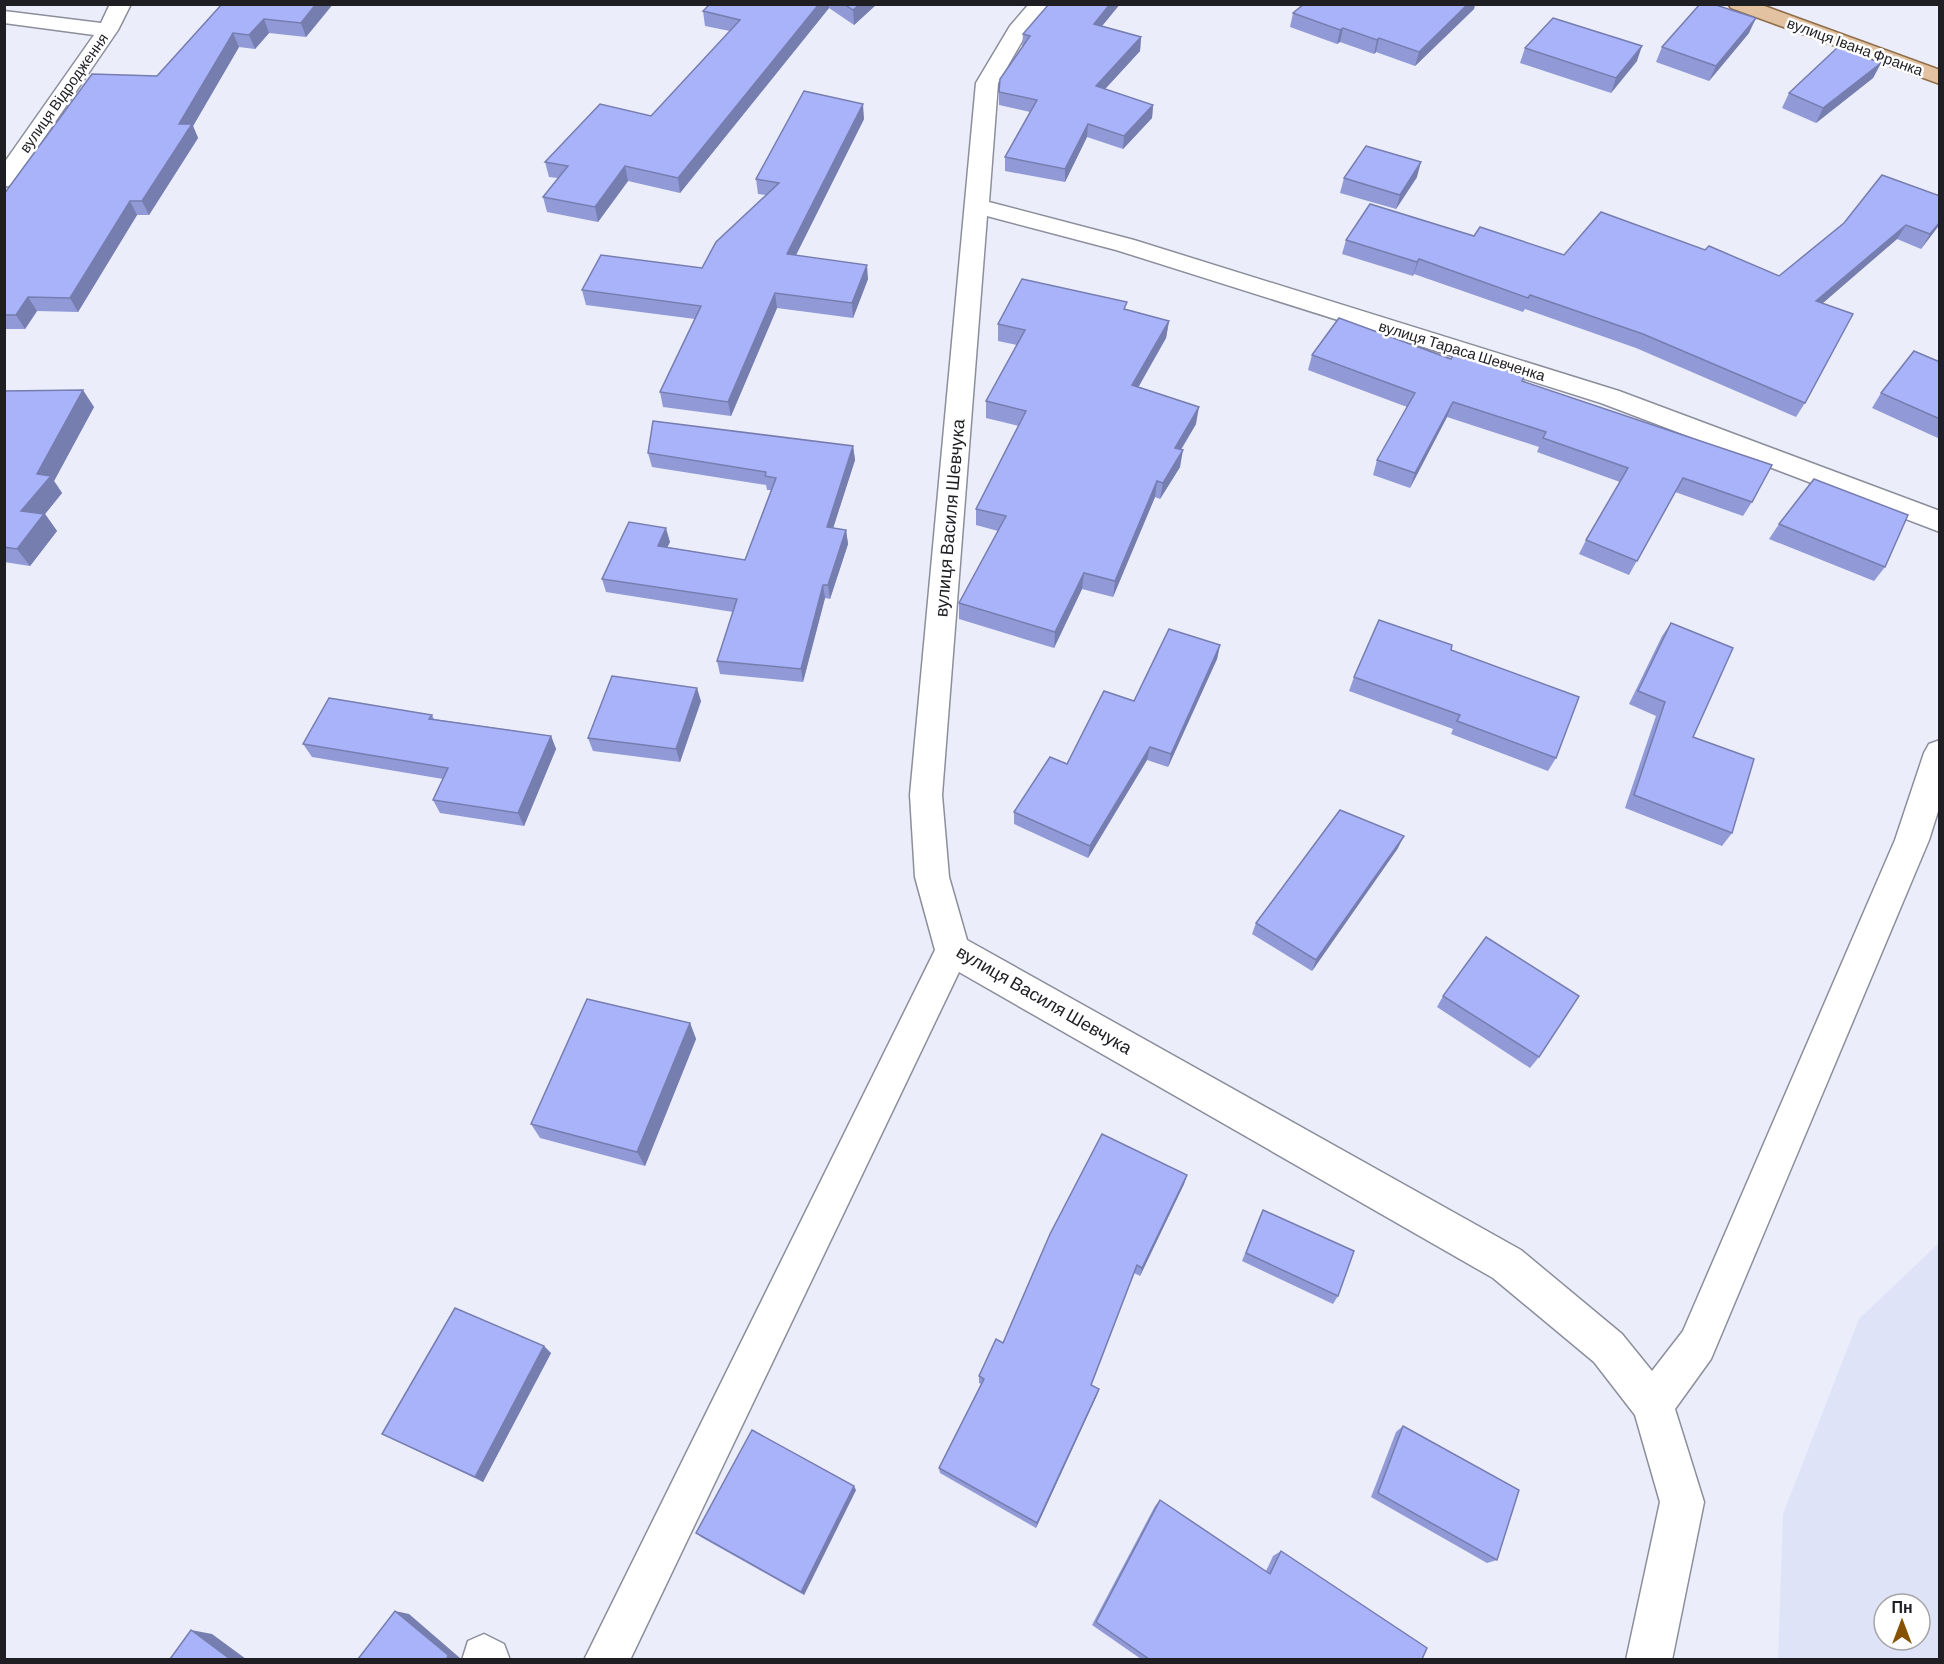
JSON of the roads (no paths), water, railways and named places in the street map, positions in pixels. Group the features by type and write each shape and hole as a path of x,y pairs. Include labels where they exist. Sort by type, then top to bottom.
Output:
{"main road":[{"name":"вулиця Івана Франка","path":"1738,4 1940,78"}],"street":[{"name":"вулиця Відродження","path":"4,180 108,30 122,4"},
{"name":"вулиця Василя Шевчука","path":"1041,4 1020,26 987,83 926,795 932,877 952,950 1507,1264 1608,1348 1653,1404 1682,1502 1648,1659"},
{"path":"4,16 108,30"},
{"name":"вулиця Тараса Шевченка","path":"976,206 1125,245 1610,397 1940,522"},
{"path":"1653,1404 1697,1345 1912,840 1940,753"},
{"path":"606,1659 952,950"}]}
